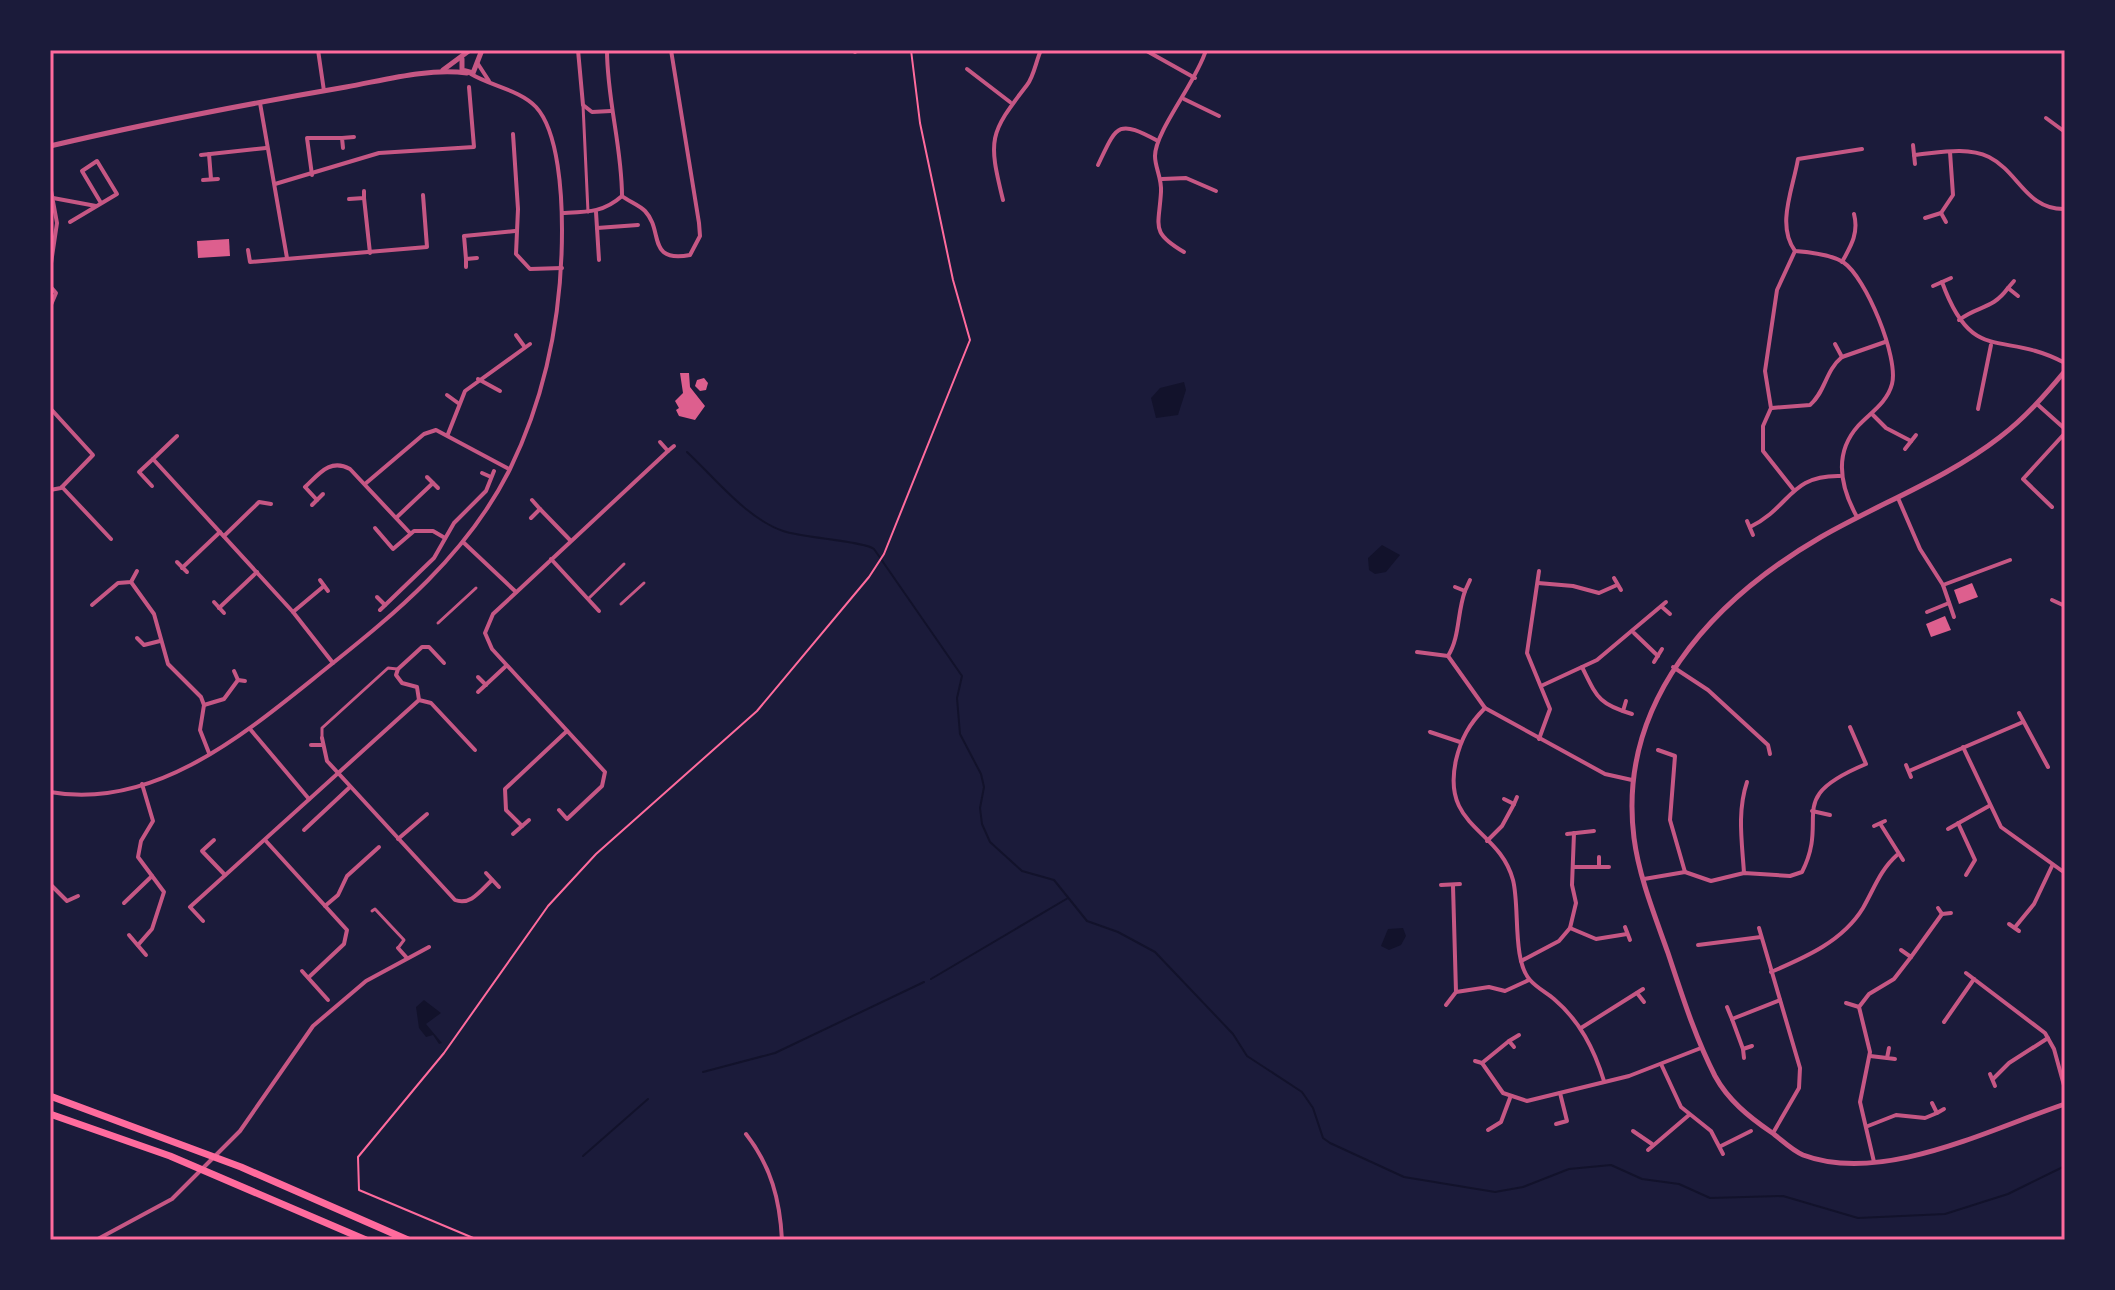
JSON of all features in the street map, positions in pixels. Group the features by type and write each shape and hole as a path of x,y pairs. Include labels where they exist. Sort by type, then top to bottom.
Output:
{"highway":[{"path":"50,1096 241,1167 408,1240"},
{"path":"50,1116 92,1128 229,1180 366,1240"}],"street":[{"path":"318,50 324,91"},
{"path":"442,71 470,50"},
{"path":"469,73 478,63 482,50"},
{"path":"578,50 588,212"},
{"path":"562,213 596,212 610,207 622,196 622,165 611,111 607,50"},
{"path":"622,196 645,211 657,246 666,254 676,258 690,255 700,236 671,50"},
{"path":"1003,200 994,163 995,130 1010,102 1029,83 1041,50"},
{"path":"1145,50 1195,78"},
{"path":"1184,252 1164,240 1156,225 1162,179 1155,157 1158,141 1184,99 1206,50"},
{"path":"463,58 473,56 490,83"},
{"path":"50,792 97,795 142,784 210,754 250,729 409,601 463,542 509,470 532,418 547,370 558,316 562,213 555,156 539,110 461,68 463,58"},
{"path":"967,69 1010,102"},
{"path":"50,146 324,91 442,71 469,73"},
{"path":"275,184 379,153 474,147 469,87"},
{"path":"1184,99 1219,116"},
{"path":"260,103 288,259"},
{"path":"583,105 592,112 611,111"},
{"path":"2046,118 2065,132"},
{"path":"1098,165 1114,133 1122,126 1130,126 1158,141"},
{"path":"513,134 518,209 516,254 525,266 536,270 562,268"},
{"path":"312,175 307,138 354,137"},
{"path":"342,138 343,148"},
{"path":"1913,145 1915,164"},
{"path":"201,155 267,148"},
{"path":"1857,517 1844,493 1840,476 1842,462 1856,428 1872,414 1891,386 1894,366 1863,285 1842,262 1795,251 1786,238 1787,213 1798,159 1852,153 1862,149"},
{"path":"1914,155 1970,151 1990,158 2031,198 2050,208 2065,209"},
{"path":"1925,218 1941,213 1953,195 1950,152"},
{"path":"1852,153 1856,162"},
{"path":"209,154 211,179"},
{"path":"70,222 99,205 117,194 97,161 82,171 99,205"},
{"path":"1162,179 1186,178 1216,191"},
{"path":"203,180 218,179"},
{"path":"50,185 57,223 50,270"},
{"path":"364,191 370,253"},
{"path":"248,250 250,262 427,247 423,195"},
{"path":"53,198 99,205"},
{"path":"349,199 364,198"},
{"path":"596,212 599,260"},
{"path":"1941,213 1946,222"},
{"path":"1842,262 1853,243 1854,214"},
{"path":"1856,224 1865,222"},
{"path":"597,228 638,225"},
{"path":"466,267 464,236 515,231"},
{"path":"1793,489 1763,451 1763,426 1771,408 1765,371 1777,290 1795,251"},
{"path":"466,259 477,258"},
{"path":"1933,286 1951,278"},
{"path":"1959,320 1973,311 1993,306 2014,281"},
{"path":"1942,282 1959,320 1972,335 1991,344 2037,349 2065,363"},
{"path":"50,286 56,293 50,307"},
{"path":"2008,288 2018,296"},
{"path":"448,434 458,403 478,379 527,346 516,335"},
{"path":"1771,408 1810,405 1821,393 1831,368 1842,357 1885,342"},
{"path":"1835,344 1842,357"},
{"path":"1978,409 1991,344"},
{"path":"2065,371 2037,404 1991,444 1796,552 1740,592 1699,633 1673,667 1646,719 1632,780 1634,842 1701,1048 1723,1092 1801,1154 1840,1163 1874,1162 1922,1153 2065,1104"},
{"path":"478,379 500,391"},
{"path":"447,395 458,403"},
{"path":"1981,399 1990,401"},
{"path":"2016,483 2065,431 2037,404"},
{"path":"50,408 93,455 62,487 50,490"},
{"path":"1872,414 1886,428 1911,441"},
{"path":"365,484 424,434 436,430 509,470"},
{"path":"1905,449 1916,435"},
{"path":"155,474 150,484 139,472 177,436"},
{"path":"660,442 668,451"},
{"path":"559,810 569,820 602,786 606,777 490,647 485,633 489,619 674,446"},
{"path":"153,459 293,612 333,663"},
{"path":"300,492 325,468 337,464 346,467 410,533"},
{"path":"380,610 423,571 454,523 486,491 492,474 482,473"},
{"path":"1750,527 1781,507 1793,489 1816,475 1840,476"},
{"path":"427,477 438,488"},
{"path":"2023,479 2052,507"},
{"path":"397,517 433,483"},
{"path":"62,487 111,539"},
{"path":"305,487 317,500"},
{"path":"312,505 323,494"},
{"path":"1898,498 1920,549 1943,585 1954,617"},
{"path":"532,500 570,540"},
{"path":"2038,506 2043,500"},
{"path":"182,568 259,502 271,504"},
{"path":"531,518 540,509"},
{"path":"1747,521 1753,535"},
{"path":"375,528 393,549 410,533 428,529 445,538"},
{"path":"463,542 516,592"},
{"path":"551,559 599,611"},
{"path":"1943,585 2010,560"},
{"path":"177,562 187,572"},
{"path":"588,599 624,564"},
{"path":"131,582 137,571"},
{"path":"1539,571 1527,653 1550,709 1539,739"},
{"path":"219,608 257,572"},
{"path":"1614,578 1621,590"},
{"path":"293,612 326,588 320,580"},
{"path":"1448,656 1456,643 1457,618 1470,580"},
{"path":"92,605 118,583 131,582"},
{"path":"131,582 154,614 168,664 197,692 204,705 200,730 210,754"},
{"path":"621,604 644,583"},
{"path":"1538,583 1573,586 1599,593 1617,585"},
{"path":"1455,587 1465,591"},
{"path":"438,623 476,588"},
{"path":"91,592 98,600"},
{"path":"377,597 385,605"},
{"path":"2052,600 2065,606"},
{"path":"214,602 224,613"},
{"path":"1927,612 1949,603"},
{"path":"1541,686 1582,667 1633,632 1664,605 1670,614"},
{"path":"1633,632 1658,656"},
{"path":"137,638 144,645"},
{"path":"140,650 144,645 160,641"},
{"path":"419,700 417,687 402,683 396,675 398,669 422,647 429,647 444,663"},
{"path":"1654,662 1662,649"},
{"path":"1417,652 1448,656 1485,708 1605,774 1632,780"},
{"path":"430,664 438,656"},
{"path":"478,692 506,666"},
{"path":"1582,667 1598,699 1609,708 1632,714"},
{"path":"1673,667 1708,690 1768,745 1770,754"},
{"path":"398,669 388,668 322,728 324,757 458,902 472,900 492,880"},
{"path":"234,671 238,680"},
{"path":"478,677 486,685"},
{"path":"204,705 224,699 238,680"},
{"path":"238,680 245,681"},
{"path":"419,700 431,703 475,750"},
{"path":"203,921 190,907 419,700"},
{"path":"1623,711 1626,701"},
{"path":"1485,708 1460,742 1452,792 1462,815 1505,860 1513,879 1521,961 1529,980 1555,999 1580,1028 1591,1044 1604,1081"},
{"path":"2019,713 2049,768"},
{"path":"1911,777 1907,768 2023,722"},
{"path":"1437,723 1433,732 1460,742"},
{"path":"1644,879 1685,872 1711,881 1744,873 1790,876 1802,872 1808,860 1812,811 1823,787 1834,778 1866,764 1850,727"},
{"path":"250,729 309,799"},
{"path":"522,826 506,810 505,789 567,731"},
{"path":"1768,745 1778,743"},
{"path":"311,745 322,745"},
{"path":"1963,747 1989,806 2006,833 2052,866 2064,870"},
{"path":"1658,750 1675,756 1670,820 1685,872"},
{"path":"1744,873 1740,827 1741,798 1747,782"},
{"path":"138,945 153,928 164,898 162,887 138,857 141,841 153,821 142,784"},
{"path":"304,830 350,787"},
{"path":"1486,841 1502,826 1517,797"},
{"path":"1504,799 1514,804"},
{"path":"1948,829 1989,806"},
{"path":"1812,811 1830,815"},
{"path":"398,839 427,814"},
{"path":"513,834 529,820"},
{"path":"1874,826 1883,823 1897,855 1903,860"},
{"path":"1958,823 1975,860 1965,876"},
{"path":"1567,834 1594,831"},
{"path":"1521,961 1559,941 1570,928 1576,903 1574,833"},
{"path":"214,840 202,851 225,875"},
{"path":"264,840 348,935 344,944 309,977"},
{"path":"325,906 338,895 347,876 379,847"},
{"path":"1771,972 1804,958 1838,937 1861,910 1885,867 1897,855"},
{"path":"1599,857 1599,867"},
{"path":"2009,924 2017,928 2034,904 2052,866"},
{"path":"1573,867 1609,867"},
{"path":"486,873 499,887"},
{"path":"124,903 152,876"},
{"path":"50,884 67,901 78,896"},
{"path":"1441,885 1460,884"},
{"path":"1446,1005 1456,992 1453,886"},
{"path":"129,898 135,904"},
{"path":"1938,908 1942,914"},
{"path":"372,911 375,909 404,940 398,948 407,959"},
{"path":"1859,1007 1869,994 1894,979 1942,914 1951,913"},
{"path":"1625,927 1630,940"},
{"path":"1570,928 1596,939 1627,934"},
{"path":"1759,928 1800,1068 1799,1088 1773,1133"},
{"path":"129,935 146,955"},
{"path":"1698,945 1761,937"},
{"path":"1713,945 1714,955"},
{"path":"96,1240 164,1205 180,1192 240,1131 313,1026 366,981 429,947"},
{"path":"1901,950 1911,957"},
{"path":"302,971 328,1000"},
{"path":"1966,973 2048,1038 2065,1089"},
{"path":"1944,1023 1974,979"},
{"path":"1456,992 1489,987 1505,991 1529,980"},
{"path":"1580,1028 1643,989"},
{"path":"1637,993 1644,1002"},
{"path":"1732,1019 1780,1000"},
{"path":"1846,1003 1859,1007"},
{"path":"1727,1007 1744,1058"},
{"path":"1859,1007 1870,1056 1859,1098 1874,1162"},
{"path":"1482,1063 1519,1035"},
{"path":"1995,1086 1992,1076 2048,1038"},
{"path":"1509,1041 1514,1047"},
{"path":"1743,1049 1752,1046"},
{"path":"1475,1061 1482,1063 1498,1088 1510,1097 1527,1101 1661,1064 1701,1048"},
{"path":"1887,1058 1889,1048"},
{"path":"1870,1056 1895,1059"},
{"path":"1661,1064 1675,1097 1689,1115 1711,1131 1723,1154"},
{"path":"1560,1093 1569,1128"},
{"path":"1496,1128 1510,1097"},
{"path":"1932,1103 1937,1113"},
{"path":"1868,1126 1896,1115 1925,1118 1944,1109"},
{"path":"1648,1150 1689,1115"},
{"path":"1556,1124 1567,1121"},
{"path":"1488,1130 1496,1128"},
{"path":"1496,1128 1500,1134"},
{"path":"1633,1131 1652,1144"},
{"path":"1721,1146 1751,1131"},
{"path":"746,1134 771,1175 780,1211 782,1240"}],"path":[{"path":"478,1240 359,1190 358,1157 444,1053 548,906 596,854 757,711 869,577 884,554 970,340 953,280 920,123 911,50"}],"shaded area":[{"path":"1184,382 1186,390 1178,415 1156,418 1151,398 1160,388"},
{"path":"1382,545 1400,555 1386,572 1375,574 1369,570 1368,558"},
{"path":"1403,928 1406,936 1401,945 1389,950 1381,946 1388,929"},
{"path":"424,1000 441,1013 426,1024 442,1043 439,1044 433,1035 426,1037 419,1028 416,1007"}],"building":[{"path":"229,239 230,256 198,258 197,241"},
{"path":"680,373 689,373 690,387 705,406 695,420 679,416 676,410 679,408 675,401 683,393"},
{"path":"704,378 708,383 706,390 700,391 695,386 697,380"},
{"path":"1972,583 1978,597 1959,604 1954,590"},
{"path":"1945,616 1951,630 1931,637 1926,624"}],"waterway":[{"path":"687,452 744,507 769,525 783,531 874,549 962,676 957,698 960,734 981,774 984,787 980,808 982,824 990,842 1022,871 1054,880 1087,921 1118,932 1155,952 1233,1034 1247,1056 1302,1092 1313,1108 1323,1138 1330,1143 1404,1177 1495,1192 1523,1187 1569,1169 1611,1165 1642,1179 1679,1184 1710,1198 1783,1196 1858,1218 1945,1214 2008,1194 2065,1166"},
{"path":"931,979 1068,898"},
{"path":"703,1072 775,1053 924,982"},
{"path":"583,1156 648,1099"}]}
